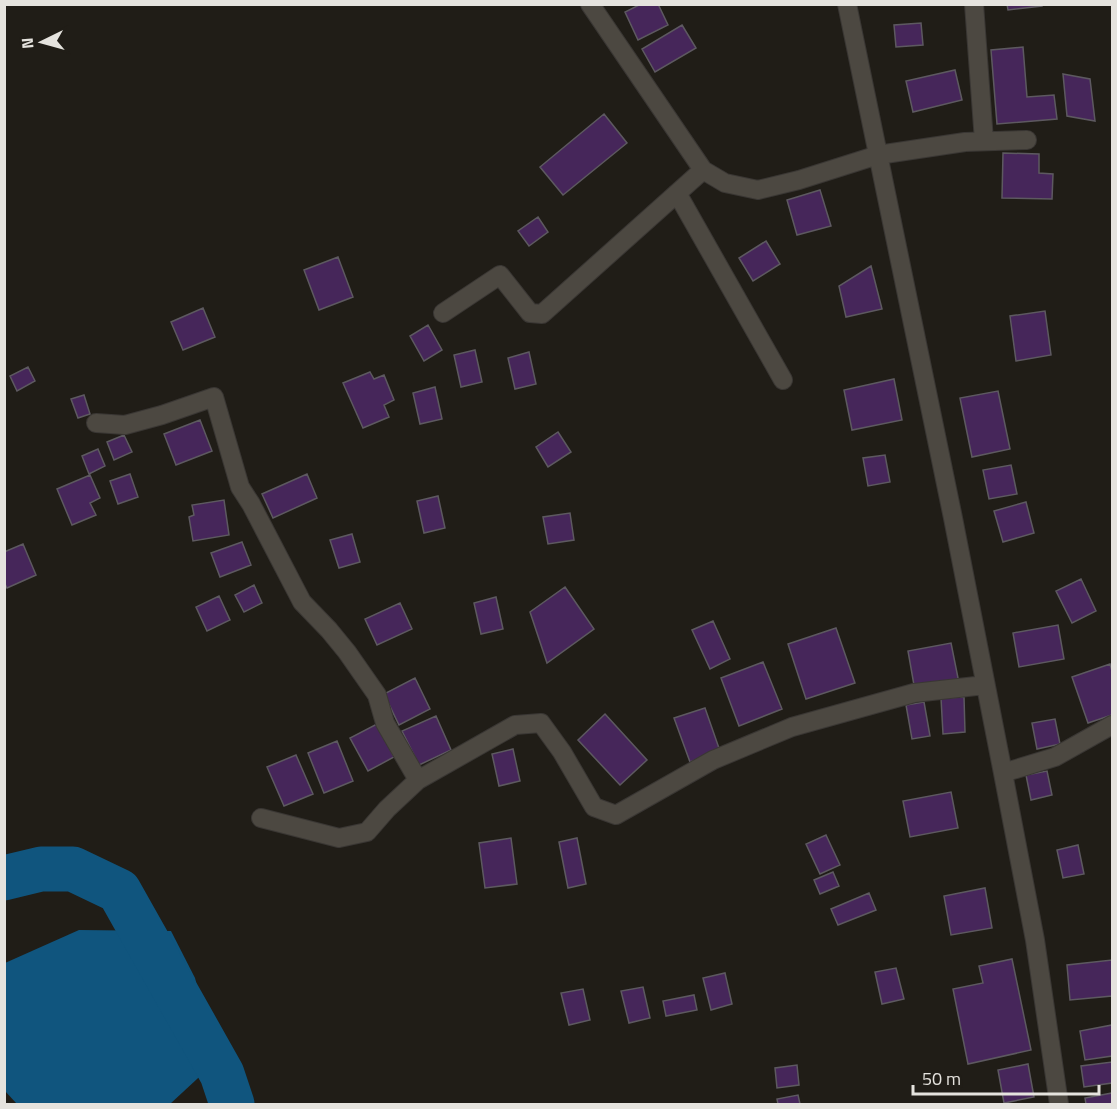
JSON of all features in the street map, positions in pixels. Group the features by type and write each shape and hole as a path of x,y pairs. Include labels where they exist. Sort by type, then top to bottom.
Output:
{"street":[{"path":"590,4 703,170 725,183 758,190 799,180 878,155 931,146 1026,140"},
{"path":"847,4 953,518 1035,940 1059,1104"},
{"path":"974,4 984,141"},
{"path":"443,313 500,275 530,313 542,314 703,170"},
{"path":"677,193 783,380"},
{"path":"96,423 125,425 214,397 240,487 302,602 347,652 377,695 385,723 418,780"},
{"path":"261,818 339,838 367,832 387,809 418,780 515,725 541,723 594,807 616,815 713,760 792,728 914,693 985,685"},
{"path":"1002,773 1055,757 1113,725"}],"water":[{"path":"79,930 171,931 195,978 205,1019 210,1067 170,1104 17,1104 5,1091 5,963"}],"building":[{"path":"641,4 658,4 668,25 638,40 625,12"},
{"path":"1007,4 1042,4 1042,6 1008,10"},
{"path":"921,23 923,45 896,47 894,25"},
{"path":"682,25 696,48 655,72 642,49"},
{"path":"1023,47 1027,97 1054,95 1057,119 997,124 991,50"},
{"path":"955,70 962,100 913,112 906,81"},
{"path":"1063,74 1090,79 1095,121 1067,116"},
{"path":"604,114 627,143 563,195 540,167"},
{"path":"1003,153 1039,154 1039,173 1053,174 1052,199 1002,198"},
{"path":"820,190 831,226 797,235 787,200"},
{"path":"538,217 548,232 529,246 518,231"},
{"path":"766,241 780,264 753,281 739,258"},
{"path":"338,257 353,297 319,310 304,270"},
{"path":"871,266 882,309 846,317 839,286"},
{"path":"203,308 215,337 183,350 171,322"},
{"path":"1045,311 1051,355 1016,361 1010,316"},
{"path":"428,325 442,350 424,361 410,336"},
{"path":"475,350 482,382 461,387 454,355"},
{"path":"529,352 536,384 515,389 508,358"},
{"path":"28,367 35,381 17,391 10,376"},
{"path":"370,372 374,379 384,375 394,400 384,405 389,417 363,428 343,383"},
{"path":"894,379 902,420 852,430 844,390"},
{"path":"435,387 442,419 420,424 413,393"},
{"path":"998,391 1010,449 972,457 960,398"},
{"path":"84,395 90,414 78,418 71,399"},
{"path":"200,420 212,451 176,465 164,434"},
{"path":"558,432 571,452 548,467 536,447"},
{"path":"124,435 132,452 114,460 107,442"},
{"path":"98,449 105,466 89,474 82,456"},
{"path":"885,455 890,482 868,486 863,458"},
{"path":"1011,465 1017,494 989,499 983,470"},
{"path":"130,474 138,497 118,504 110,481"},
{"path":"307,474 317,498 273,518 262,494"},
{"path":"90,475 100,498 90,503 96,515 72,525 57,489"},
{"path":"438,496 445,528 424,533 417,501"},
{"path":"224,500 229,535 193,541 189,517 194,515 192,505"},
{"path":"1026,502 1034,533 1003,542 994,511"},
{"path":"570,513 574,540 548,544 543,517"},
{"path":"352,534 360,562 339,568 330,540"},
{"path":"242,542 251,565 220,577 211,553"},
{"path":"23,544 36,575 7,588 4,582 4,552"},
{"path":"1081,579 1096,611 1072,623 1056,591"},
{"path":"254,585 262,603 244,612 235,595"},
{"path":"565,587 594,629 547,663 530,612"},
{"path":"219,596 230,620 207,631 196,607"},
{"path":"496,597 503,629 481,634 474,603"},
{"path":"400,603 412,629 377,645 365,619"},
{"path":"713,621 730,659 710,669 692,630"},
{"path":"1058,625 1064,659 1019,667 1013,633"},
{"path":"836,628 855,683 806,699 788,644"},
{"path":"951,643 959,683 915,691 908,651"},
{"path":"763,662 782,709 739,726 721,678"},
{"path":"1110,664 1112,715 1088,723 1072,677"},
{"path":"415,678 430,709 399,725 384,694"},
{"path":"964,697 965,732 943,734 941,698"},
{"path":"924,702 930,736 912,739 906,705"},
{"path":"705,708 720,751 690,762 674,718"},
{"path":"605,714 647,760 620,785 578,740"},
{"path":"436,716 451,750 419,765 402,731"},
{"path":"1055,719 1060,744 1037,749 1032,723"},
{"path":"377,724 394,757 368,771 350,738"},
{"path":"337,741 353,781 324,793 308,753"},
{"path":"513,749 520,781 499,786 492,754"},
{"path":"296,755 313,794 284,806 267,767"},
{"path":"1047,771 1052,795 1031,800 1026,775"},
{"path":"951,792 958,828 910,837 903,801"},
{"path":"826,835 840,865 820,874 806,844"},
{"path":"511,838 517,884 485,888 479,843"},
{"path":"577,838 586,884 568,888 559,842"},
{"path":"1078,845 1084,874 1063,878 1057,850"},
{"path":"833,872 839,886 820,894 814,880"},
{"path":"985,888 992,928 951,935 944,896"},
{"path":"869,893 876,910 838,925 831,909"},
{"path":"1012,959 1031,1050 968,1064 953,989 983,983 979,966"},
{"path":"1112,960 1112,996 1070,1000 1067,965"},
{"path":"896,968 904,999 882,1004 875,972"},
{"path":"725,973 732,1004 711,1010 703,978"},
{"path":"643,987 650,1018 629,1023 621,991"},
{"path":"583,989 590,1020 569,1025 561,993"},
{"path":"694,995 697,1010 666,1016 663,1001"},
{"path":"1112,1025 1112,1056 1085,1060 1080,1031"},
{"path":"1112,1062 1112,1083 1084,1087 1081,1066"},
{"path":"1028,1064 1034,1097 1004,1103 998,1070"},
{"path":"797,1065 799,1085 777,1088 775,1068"},
{"path":"1112,1093 1112,1104 1086,1104 1085,1098"},
{"path":"798,1095 800,1104 778,1104 777,1099"}],"waterway":[{"path":"4,878 41,869 73,869 119,891 222,1074 232,1104"}]}
